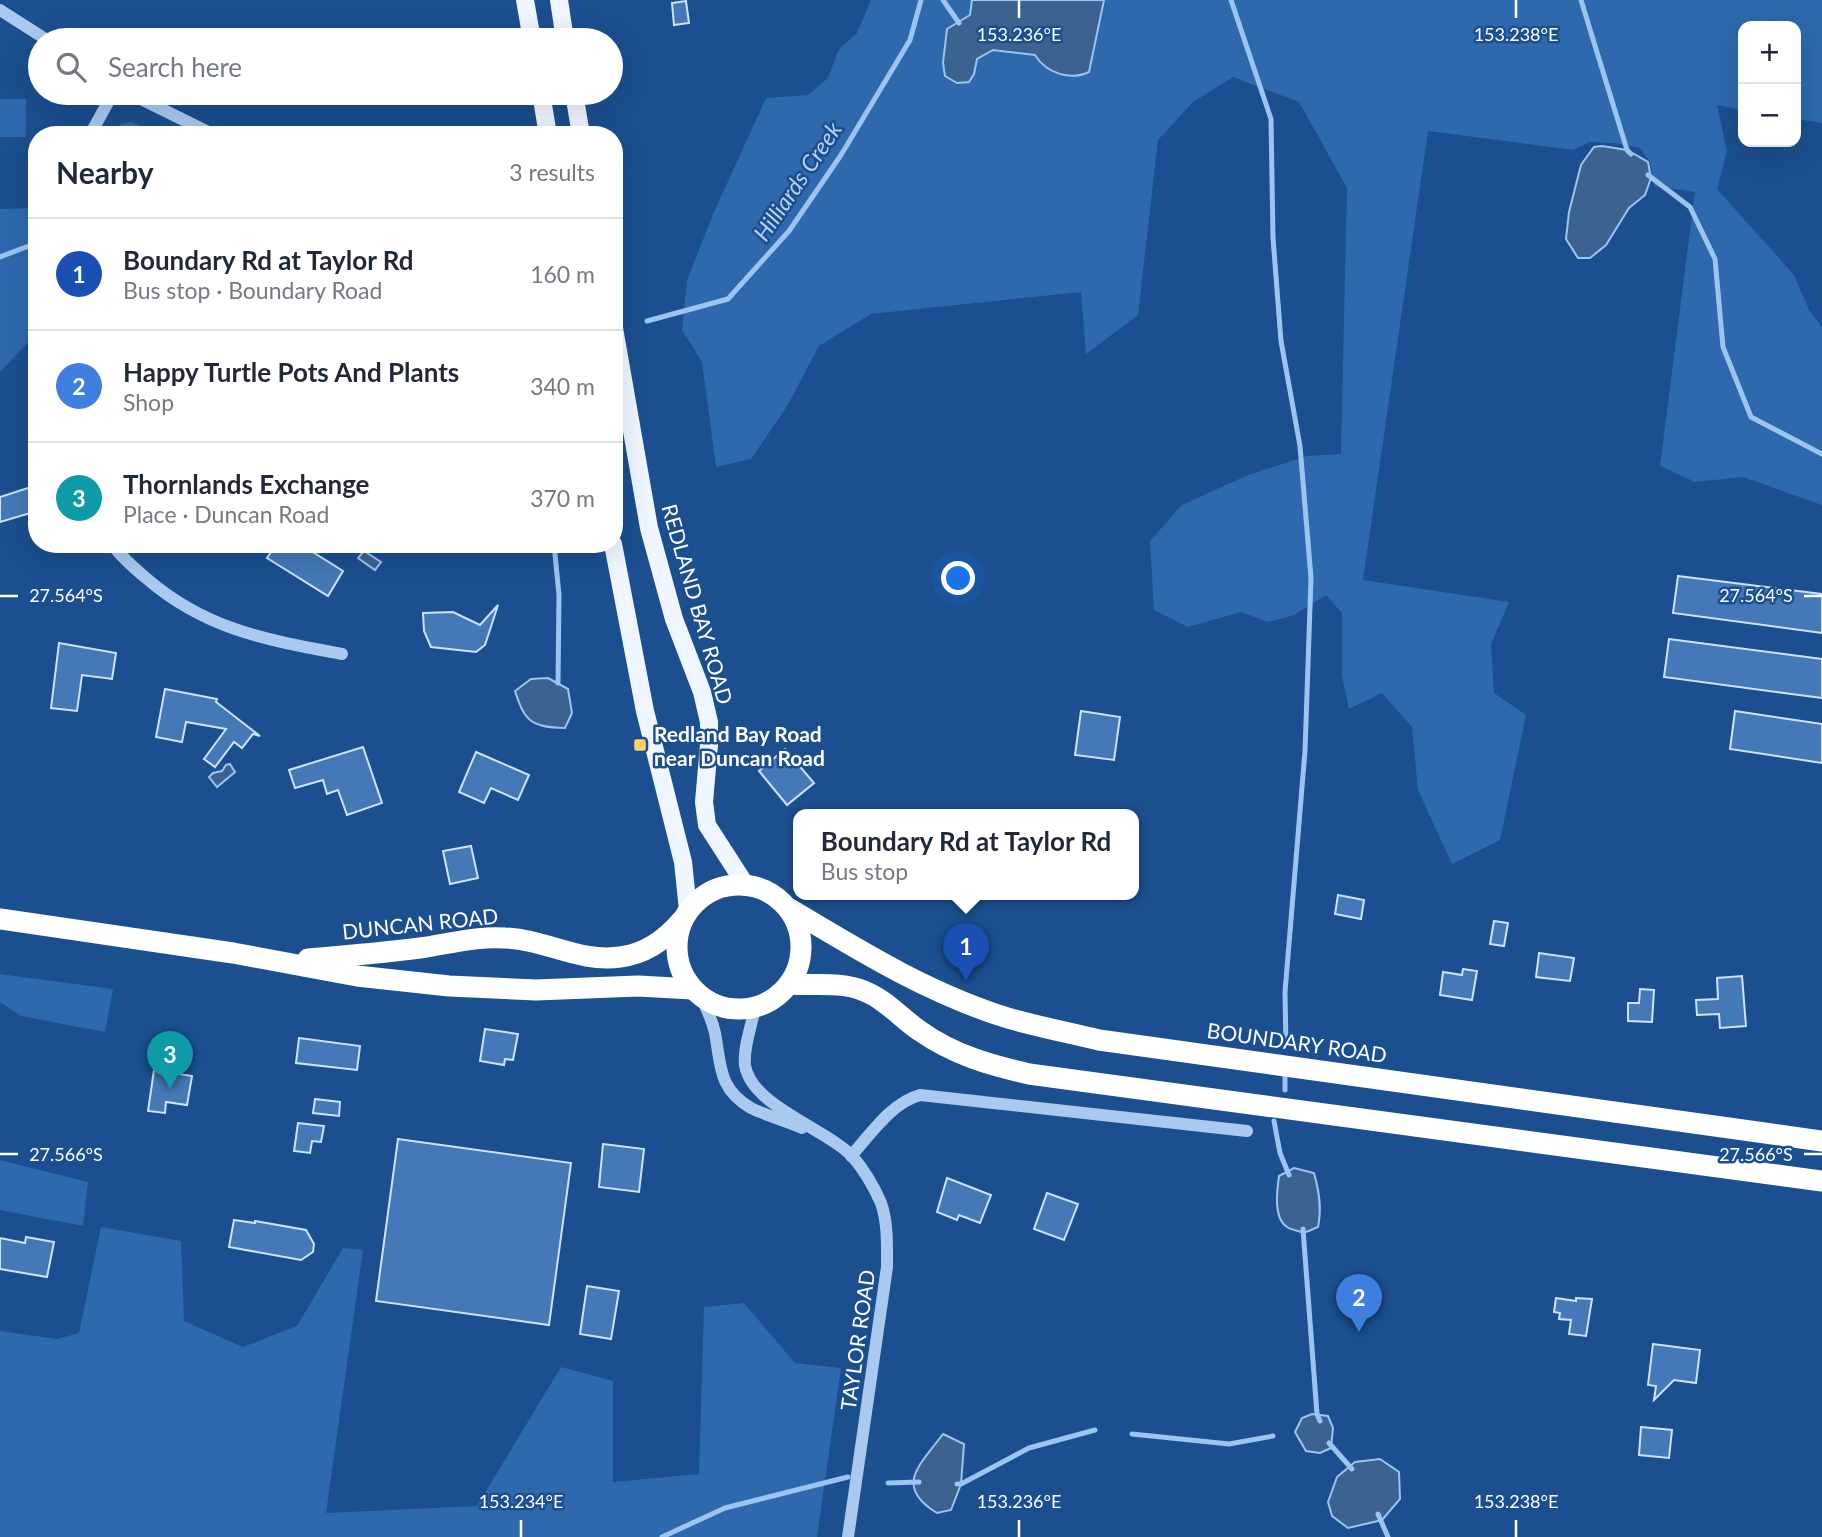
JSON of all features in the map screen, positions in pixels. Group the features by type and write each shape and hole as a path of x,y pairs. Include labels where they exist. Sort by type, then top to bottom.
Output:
{"highway":[{"path":"745,884 770,893 790,909 800,931 802,955 790,984 774,998 755,1007 727,1008 718,1006 697,993 682,973 677,956 677,937 685,915 699,898 729,885 745,884"},
{"name":"BOUNDARY ROAD","path":"790,909 875,960 937,991 1010,1018 1100,1040 1822,1141"},
{"name":"DUNCAN ROAD","path":"233,953 305,959 369,955 474,939 506,937 600,959 643,951 669,936 685,915"},
{"name":"DUNCAN ROAD","path":"0,919 233,953 356,976 449,986 536,990 638,986 697,993"},
{"path":"790,984 832,984 865,991 939,1044 974,1059 1029,1074 1822,1181"}],"main road":[{"path":"526,0 530,28"},
{"path":"559,0 563,28"},
{"path":"543,105 546,126"},
{"path":"576,105 580,126"},
{"name":"REDLAND BAY ROAD","path":"623,379 649,527 674,618 702,692 709,722 705,802 708,825 745,884"},
{"path":"615,553 645,711 683,862 685,915"}],"street":[{"path":"0,10 28,28"},
{"path":"95,126 106,105"},
{"path":"153,105 196,126"},
{"path":"120,553 169,598 213,622 267,640 342,654"},
{"name":"TAYLOR ROAD","path":"697,993 711,1018 719,1068 735,1096 751,1108 801,1128 852,1156"},
{"name":"TAYLOR ROAD","path":"755,1007 745,1066 752,1084 767,1100 852,1156 871,1183 882,1205 887,1231 887,1267 848,1537"},
{"path":"852,1156 894,1109 907,1098 920,1095 1247,1131"}],"shaded area":[{"path":"871,0 972,0 970,15 947,29 974,74 977,59 993,50 1035,55 1101,19 1104,0 1822,0 1822,123 1801,120 1801,21 1738,21 1738,109 1717,105 1727,151 1717,189 1794,275 1809,310 1822,327 1822,505 1743,477 1695,482 1660,466 1695,192 1654,186 1650,162 1640,148 1589,142 1573,150 1428,131 1363,580 1509,602 1491,644 1494,693 1526,715 1500,840 1452,864 1418,790 1412,727 1382,693 1349,709 1342,676 1342,613 1326,595 1294,615 1268,622 1241,612 1188,627 1154,610 1150,541 1182,505 1248,475 1307,456 1341,454 1347,188 1299,102 1233,77 1193,102 1158,140 1138,315 1086,354 1081,292 871,314 819,346 786,408 751,459 716,467 702,362 682,330 687,280 714,212 766,98 808,95 828,78 839,49 857,33"},
{"path":"972,0 1104,0 1089,72 1074,76 1059,74 1045,67 1035,55 993,50 977,59 969,82 957,83 945,76 943,63 947,29 970,15"},
{"path":"0,99 26,99 26,137 0,137"},
{"path":"132,122 139,126 119,126"},
{"path":"1594,147 1627,150 1648,162 1651,178 1645,195 1629,208 1606,245 1590,258 1578,258 1566,239 1569,212 1581,165"},
{"path":"28,208 28,342 0,372 0,209"},
{"path":"362,553 367,553 381,562 375,570 358,558"},
{"path":"548,678 568,689 572,713 565,728 544,726 531,721 522,710 515,691 531,679"},
{"path":"230,764 235,772 217,787 209,777"},
{"path":"0,974 113,989 105,1032 21,1016 0,1002"},
{"path":"0,1160 88,1182 83,1226 0,1210"},
{"path":"1294,1168 1314,1173 1319,1193 1318,1227 1304,1233 1287,1227 1278,1211 1279,1176"},
{"path":"101,1227 181,1241 184,1321 243,1347 297,1326 343,1248 363,1250 326,1513 477,1506 561,1367 613,1381 613,1482 699,1474 704,1307 744,1303 795,1363 841,1368 817,1537 0,1537 0,1331 57,1339 79,1333"},
{"path":"1312,1414 1328,1416 1333,1428 1331,1448 1320,1453 1306,1451 1295,1432 1302,1418"},
{"path":"943,1434 964,1444 961,1484 951,1510 937,1513 916,1494 913,1484 919,1466"},
{"path":"1380,1459 1399,1472 1400,1499 1382,1520 1348,1528 1332,1516 1328,1502 1337,1477 1355,1462"}],"building":[{"path":"686,1 689,23 674,25 672,3"},
{"path":"28,488 28,514 0,522 0,497"},
{"path":"270,553 314,553 343,571 328,596 267,558"},
{"path":"1678,576 1822,594 1822,633 1673,613"},
{"path":"498,605 485,645 476,652 431,647 424,631 423,613 453,612 480,625"},
{"path":"1669,639 1822,659 1822,698 1664,677"},
{"path":"59,643 116,653 112,679 82,675 77,711 51,708"},
{"path":"165,689 217,699 216,702 260,736 253,734 242,748 234,742 215,767 204,759 226,729 186,722 182,742 156,737"},
{"path":"1081,711 1120,717 1114,760 1075,755"},
{"path":"1735,711 1822,724 1822,763 1730,749"},
{"path":"363,747 382,803 347,815 338,790 327,794 323,780 295,788 289,770"},
{"path":"785,749 814,783 787,805 759,771"},
{"path":"476,752 529,775 518,800 491,788 484,803 459,792"},
{"path":"471,846 478,878 450,884 443,851"},
{"path":"1338,895 1364,900 1361,919 1335,914"},
{"path":"1494,921 1508,923 1504,946 1490,944"},
{"path":"1539,953 1574,958 1570,981 1536,977"},
{"path":"1463,969 1477,971 1472,1000 1440,995 1443,972 1462,975"},
{"path":"1742,976 1746,1026 1720,1028 1719,1014 1697,1015 1696,1000 1718,999 1717,978"},
{"path":"1640,989 1654,990 1652,1022 1628,1021 1628,1003 1639,1003"},
{"path":"485,1029 518,1034 513,1060 505,1059 504,1065 480,1061"},
{"path":"299,1038 360,1046 357,1070 296,1063"},
{"path":"154,1070 192,1076 187,1105 166,1102 165,1113 148,1111"},
{"path":"315,1099 340,1102 339,1116 313,1113"},
{"path":"298,1123 324,1126 321,1142 312,1141 310,1153 294,1151"},
{"path":"398,1139 571,1163 549,1325 376,1301"},
{"path":"603,1144 644,1149 639,1192 599,1187"},
{"path":"947,1178 991,1195 980,1223 959,1215 957,1220 937,1212"},
{"path":"1047,1193 1078,1204 1064,1240 1034,1229"},
{"path":"234,1220 306,1230 314,1244 313,1252 301,1260 229,1247"},
{"path":"26,1237 54,1242 47,1277 0,1269 0,1238 25,1243"},
{"path":"587,1286 619,1291 611,1339 580,1334"},
{"path":"1556,1298 1576,1301 1576,1298 1592,1299 1586,1336 1569,1334 1571,1320 1559,1319 1560,1313 1554,1312"},
{"path":"1653,1344 1700,1350 1696,1383 1674,1380 1654,1400 1656,1386 1648,1385"},
{"path":"1641,1427 1672,1430 1669,1458 1639,1455"}],"waterway":[{"name":"Hilliards Creek","path":"647,321 728,299 789,231 841,155 910,40 921,0"},
{"path":"943,0 959,23"},
{"path":"1231,0 1271,119 1273,238 1281,341 1300,446 1311,578 1305,751 1285,992 1286,1045"},
{"path":"1581,0 1627,150 1631,154"},
{"path":"1648,175 1690,207 1715,259 1723,347 1751,417 1822,454"},
{"name":"Hilliards Creek","path":"0,257 28,247"},
{"path":"555,553 559,595 558,683"},
{"path":"1285,1076 1285,1090"},
{"path":"1274,1121 1280,1153 1289,1175"},
{"path":"1303,1229 1317,1414 1320,1421"},
{"path":"957,1484 1029,1448 1095,1430"},
{"path":"1132,1434 1229,1444 1273,1436"},
{"path":"1329,1443 1352,1469"},
{"path":"662,1537 725,1508 848,1477"},
{"path":"888,1483 919,1482"},
{"path":"1378,1514 1388,1537"}],"place":[{"name":"Redland Bay Road near Duncan Road","path":"640,745"},
{"name":"Boundary Rd at Taylor Rd","path":"966,981"},
{"name":"Thornlands Exchange","path":"170,1089"},
{"name":"Happy Turtle Pots And Plants","path":"1359,1332"}]}
